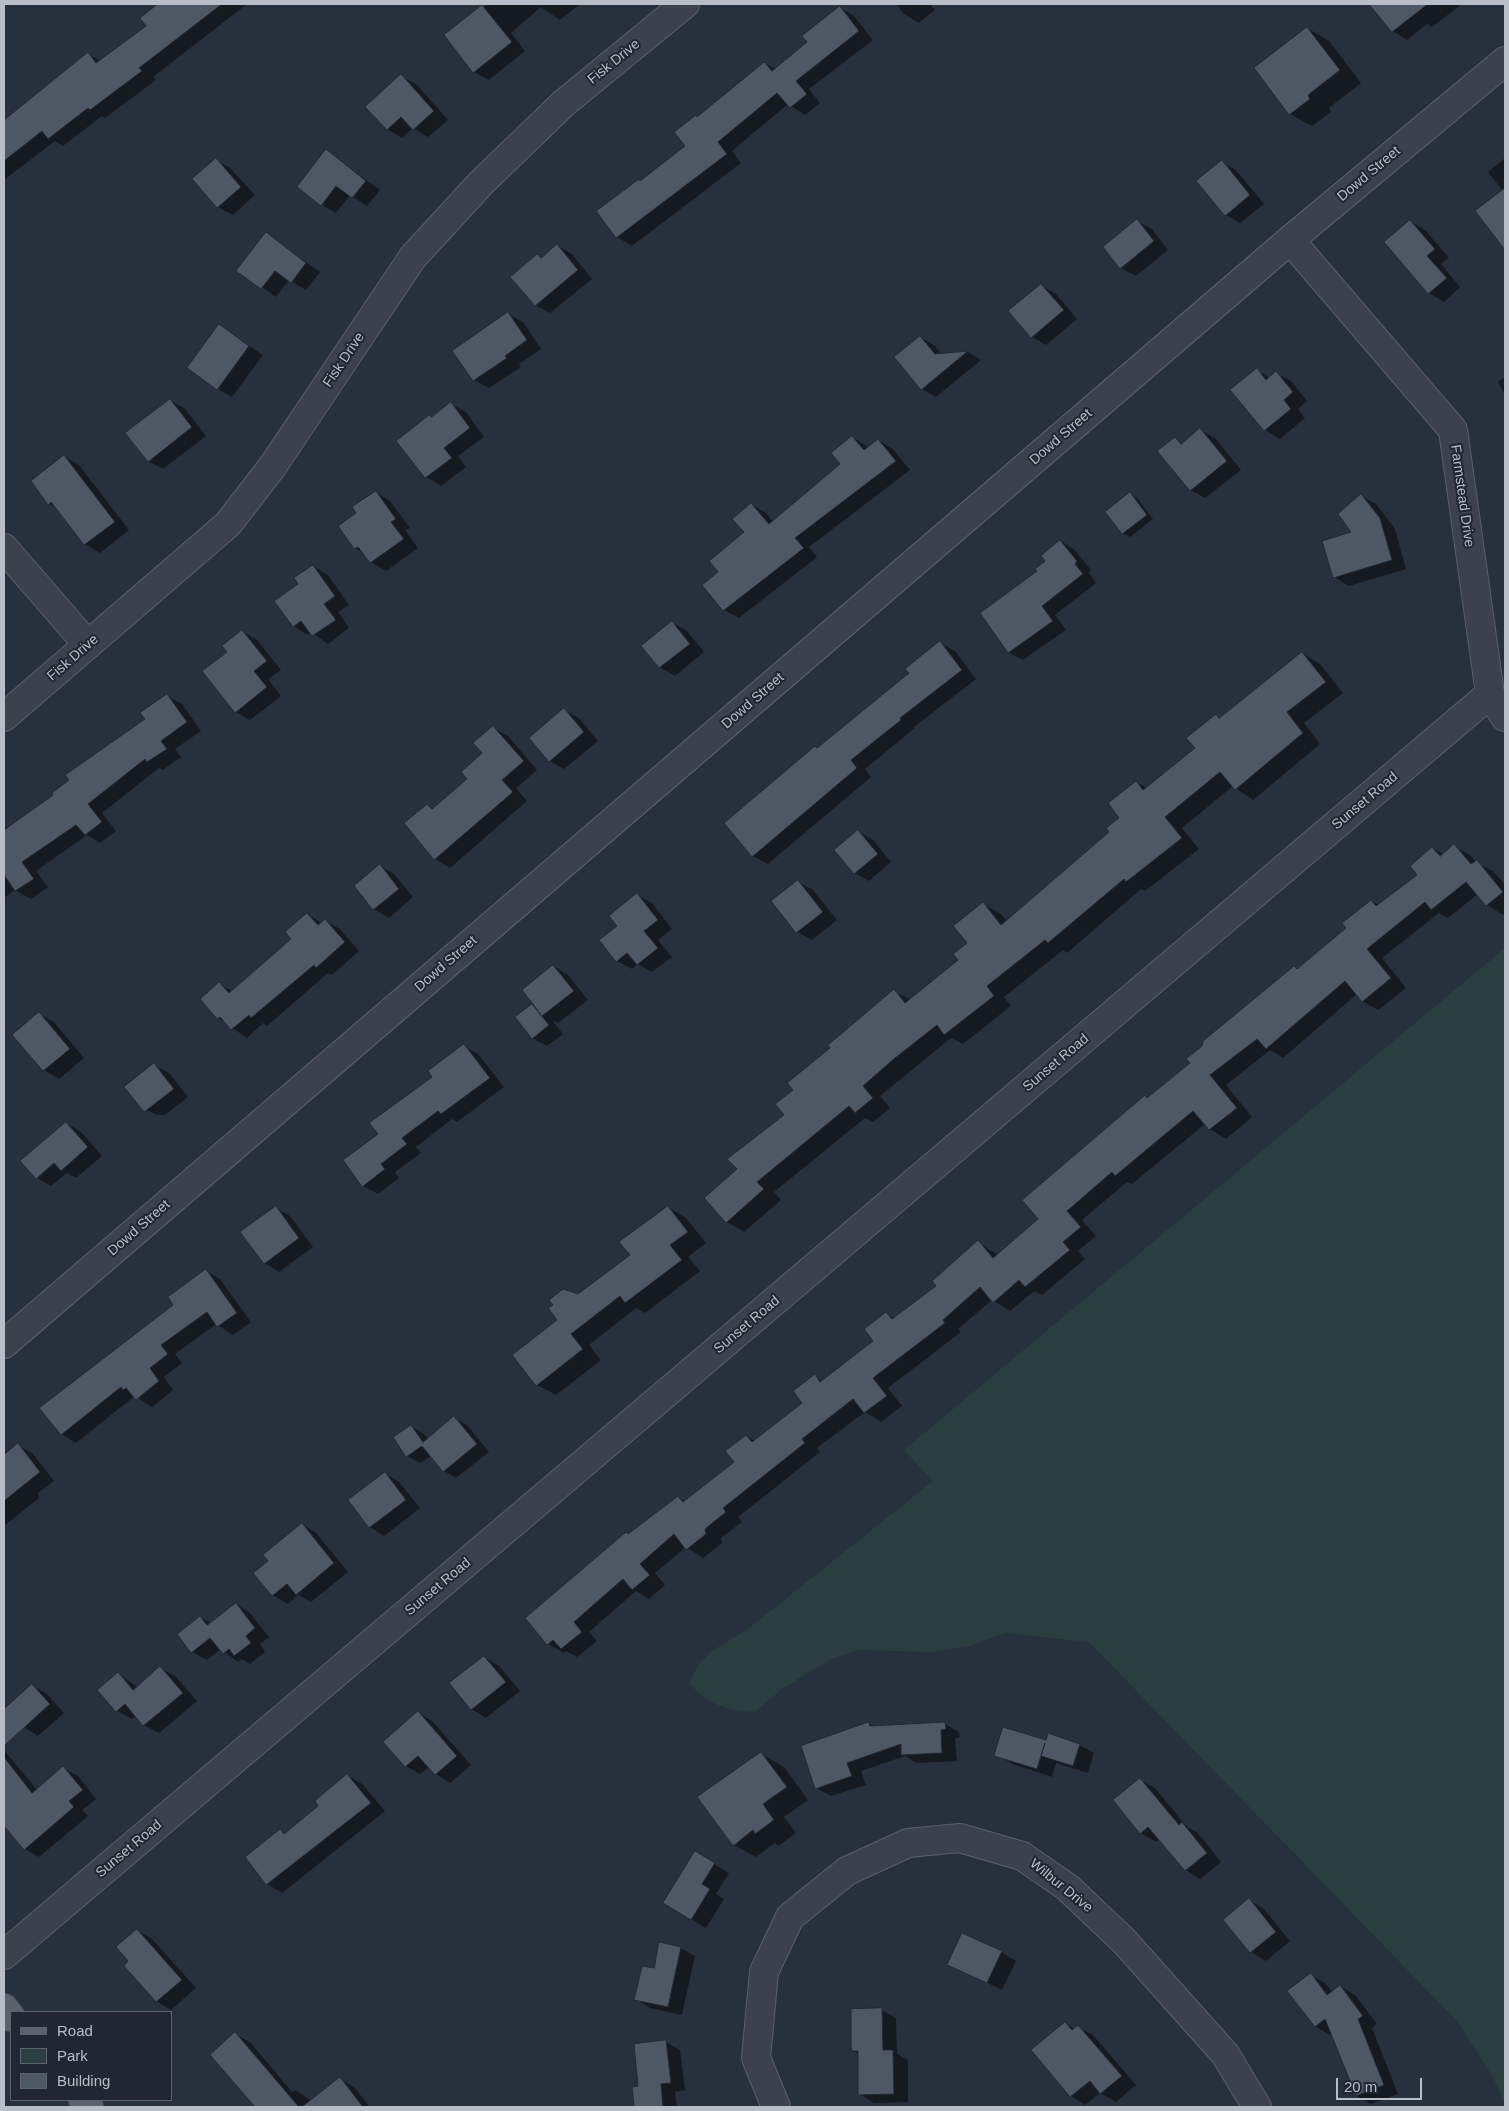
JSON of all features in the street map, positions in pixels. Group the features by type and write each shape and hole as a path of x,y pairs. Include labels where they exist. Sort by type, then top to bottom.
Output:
{"street":[{"name":"Fisk Drive","path":"4,718 228,524 272,467 413,257 481,183 564,103 685,4"},
{"name":"Dowd Street","path":"4,1344 1290,240 1505,61"},
{"name":"Farmstead Drive","path":"1290,240 1453,430 1490,694 1505,717"},
{"path":"4,548 88,645"},
{"name":"Sunset Road","path":"4,1955 1490,694"},
{"name":"Wilbur Drive","path":"776,2107 756,2058 764,1972 790,1917 847,1871 908,1842 960,1838 1022,1856 1067,1887 1124,1941 1225,2054 1257,2107"}],"green space":[{"path":"1505,948 1505,2104 1493,2077 1457,2021 1089,1642 1006,1633 969,1646 931,1652 857,1650 831,1659 783,1688 755,1712 735,1710 718,1705 703,1696 689,1683 698,1665 712,1651 748,1629 933,1481 904,1450"}],"building":[{"path":"158,4 222,4 139,68 142,71 90,110 88,108 48,139 42,131 4,161 4,120 88,52 96,63 146,26 140,18"},
{"path":"1369,4 1428,4 1392,32"},
{"path":"482,5 512,42 473,73 444,35"},
{"path":"840,6 859,31 796,81 807,94 790,108 777,93 718,142 727,154 616,238 596,211 639,179 640,181 685,146 674,132 696,115 697,117 764,62 772,71 807,42 802,36"},
{"path":"1307,27 1340,70 1308,95 1310,99 1289,115 1254,68"},
{"path":"401,74 434,111 413,130 401,117 387,130 365,107"},
{"path":"326,149 366,181 352,198 336,186 321,206 297,187"},
{"path":"216,158 241,187 217,208 192,179"},
{"path":"1222,160 1250,195 1225,216 1196,181"},
{"path":"1505,188 1505,250 1475,211"},
{"path":"1137,219 1154,241 1120,269 1103,247"},
{"path":"1410,220 1435,249 1427,256 1447,278 1428,294 1384,242"},
{"path":"266,232 306,263 291,283 275,271 261,289 236,271"},
{"path":"557,244 578,270 535,306 510,277 537,254 541,258"},
{"path":"1041,284 1064,310 1031,338 1008,311"},
{"path":"508,312 527,340 505,356 507,358 473,381 452,351"},
{"path":"219,324 249,346 217,390 187,368"},
{"path":"920,336 935,354 968,351 921,390 894,357"},
{"path":"1257,368 1266,380 1276,371 1293,392 1284,400 1291,409 1264,431 1230,390"},
{"path":"170,399 192,427 148,462 125,433"},
{"path":"451,402 470,428 444,448 452,458 425,478 396,441 429,415 431,417"},
{"path":"1200,428 1227,461 1190,491 1157,451 1175,437 1181,444"},
{"path":"852,436 864,450 878,439 896,461 795,538 804,548 723,611 702,585 718,572 709,561 744,532 732,519 751,503 769,524 840,464 831,453"},
{"path":"64,455 115,522 84,545 51,502 48,505 31,481"},
{"path":"376,491 396,519 391,522 404,539 370,563 358,547 354,549 338,526 356,513 352,507"},
{"path":"1130,492 1147,515 1122,534 1105,512"},
{"path":"1361,494 1380,518 1392,560 1333,578 1322,541 1351,532 1338,514"},
{"path":"1060,540 1077,561 1075,564 1083,574 1042,606 1053,621 1008,653 980,613 1037,571 1035,569 1045,561 1041,556"},
{"path":"313,565 335,596 324,604 336,620 312,636 301,621 293,627 274,601 298,584 294,578"},
{"path":"672,621 690,644 659,668 641,646"},
{"path":"242,630 267,661 254,671 267,687 235,713 202,671 227,652 222,646"},
{"path":"940,641 962,670 900,718 901,720 851,760 857,768 752,857 724,823 815,746 817,748 909,673 905,669"},
{"path":"1302,652 1326,682 1287,712 1303,733 1235,790 1220,772 1165,817 1182,838 1126,882 1124,879 1048,943 1045,940 987,986 994,996 944,1035 937,1025 895,1058 863,1086 873,1098 855,1113 849,1106 757,1182 764,1189 726,1223 704,1198 737,1169 727,1159 784,1115 775,1104 793,1090 787,1083 830,1048 828,1045 894,989 905,1003 958,960 953,954 967,943 953,926 983,902 1001,925 1109,832 1106,828 1119,818 1108,803 1136,781 1143,790 1195,748 1186,738 1216,714 1219,718"},
{"path":"167,694 187,722 161,741 167,749 147,762 145,759 88,804 102,822 85,835 76,825 22,862 34,879 15,891 4,875 4,830 53,795 52,793 69,780 65,775 145,719 140,713"},
{"path":"564,708 584,732 549,762 529,738"},
{"path":"493,726 524,761 502,780 513,792 434,860 404,823 427,804 432,809 467,779 461,772 482,753 473,743"},
{"path":"858,830 878,854 854,874 834,850"},
{"path":"1454,844 1471,864 1477,860 1503,892 1486,906 1466,882 1431,910 1425,902 1367,949 1391,978 1362,1002 1345,981 1266,1049 1257,1039 1210,1075 1237,1108 1209,1130 1193,1111 1115,1176 1112,1172 1067,1211 1081,1227 1063,1242 1070,1250 1025,1287 1019,1280 993,1303 980,1287 943,1320 945,1323 873,1378 887,1396 864,1413 853,1399 802,1439 805,1443 723,1508 726,1512 705,1529 706,1534 686,1550 674,1534 640,1564 650,1575 632,1590 623,1579 574,1622 582,1632 561,1649 553,1640 547,1645 525,1618 626,1532 628,1534 678,1496 683,1502 734,1462 725,1451 746,1435 752,1442 802,1403 793,1391 815,1374 820,1382 873,1341 864,1329 886,1312 892,1319 936,1286 932,1281 978,1240 993,1258 1038,1219 1022,1200 1145,1095 1147,1098 1190,1063 1186,1059 1202,1046 1203,1041 1294,966 1297,969 1346,928 1342,923 1371,900 1376,906 1417,875 1410,866 1432,847 1440,856"},
{"path":"380,864 399,889 373,910 354,886"},
{"path":"798,880 823,912 796,933 771,901"},
{"path":"637,893 658,920 644,931 658,948 637,965 627,953 616,962 599,940 617,926 609,916"},
{"path":"307,913 318,925 325,919 345,942 316,968 314,965 251,1018 249,1015 231,1030 220,1017 217,1019 200,999 219,982 229,993 291,939 285,932"},
{"path":"553,965 574,991 542,1016 522,990"},
{"path":"532,1004 549,1025 532,1039 515,1017"},
{"path":"39,1012 70,1049 43,1071 12,1035"},
{"path":"464,1044 490,1078 441,1114 438,1111 402,1138 407,1144 381,1164 385,1169 362,1187 343,1160 378,1134 369,1123 432,1077 428,1071"},
{"path":"154,1063 174,1089 144,1112 124,1087"},
{"path":"66,1122 88,1147 61,1171 54,1163 36,1179 20,1161"},
{"path":"276,1206 299,1238 264,1264 240,1232"},
{"path":"668,1206 688,1232 670,1245 682,1260 625,1303 620,1296 571,1334 583,1349 536,1386 512,1355 557,1320 548,1308 553,1305 549,1300 563,1289 578,1294 630,1255 619,1242"},
{"path":"206,1269 237,1313 217,1327 207,1312 161,1345 168,1354 150,1368 159,1381 136,1400 126,1388 123,1390 121,1387 61,1435 39,1408 173,1305 168,1297"},
{"path":"454,1416 477,1444 443,1472 422,1446 406,1457 393,1437 411,1425 423,1442"},
{"path":"18,1443 40,1472 4,1501 4,1455"},
{"path":"385,1472 406,1500 369,1528 348,1500"},
{"path":"302,1523 334,1563 296,1595 287,1584 272,1596 253,1573 268,1561 263,1555"},
{"path":"236,1603 255,1628 246,1636 251,1643 234,1656 229,1649 223,1654 210,1638 191,1653 177,1634 200,1616 207,1625"},
{"path":"484,1656 506,1682 471,1710 449,1683"},
{"path":"160,1666 183,1693 143,1726 125,1704 116,1712 97,1690 118,1672 133,1690"},
{"path":"32,1684 50,1704 4,1746 4,1709"},
{"path":"418,1711 457,1756 435,1775 418,1756 405,1767 383,1742"},
{"path":"869,1722 870,1726 945,1722 946,1729 941,1730 942,1753 901,1755 901,1744 847,1763 852,1776 815,1789 801,1746"},
{"path":"1003,1727 1046,1740 1048,1733 1080,1744 1073,1766 1041,1756 1037,1769 994,1756"},
{"path":"761,1752 787,1787 763,1804 774,1820 755,1834 753,1830 733,1846 697,1797"},
{"path":"4,1757 32,1793 63,1766 83,1790 69,1801 74,1807 24,1850 4,1826"},
{"path":"347,1774 371,1803 266,1885 245,1857 280,1829 284,1834 318,1806 315,1801"},
{"path":"1140,1778 1179,1825 1182,1822 1207,1853 1185,1871 1148,1827 1140,1834 1113,1800"},
{"path":"695,1851 715,1863 702,1884 710,1889 691,1920 663,1903"},
{"path":"1249,1898 1276,1932 1250,1953 1223,1920"},
{"path":"137,1929 182,1980 156,2002 124,1966 128,1961 116,1947"},
{"path":"962,1933 1002,1951 987,1983 947,1965"},
{"path":"659,1942 681,1947 668,2007 634,2000 642,1966 654,1968"},
{"path":"1311,1973 1327,1995 1340,1985 1363,2016 1358,2019 1384,2085 1356,2096 1325,2019 1315,2027 1287,1991"},
{"path":"882,2008 883,2050 893,2050 894,2094 858,2095 858,2051 852,2051 851,2046 851,2009"},
{"path":"1065,2022 1072,2030 1078,2025 1122,2076 1100,2094 1090,2081 1070,2097 1031,2050"},
{"path":"235,2032 299,2107 255,2107 210,2055"},
{"path":"666,2040 671,2083 661,2084 663,2107 634,2107 632,2087 638,2086 634,2044"},
{"path":"340,2077 363,2107 302,2107"}]}
